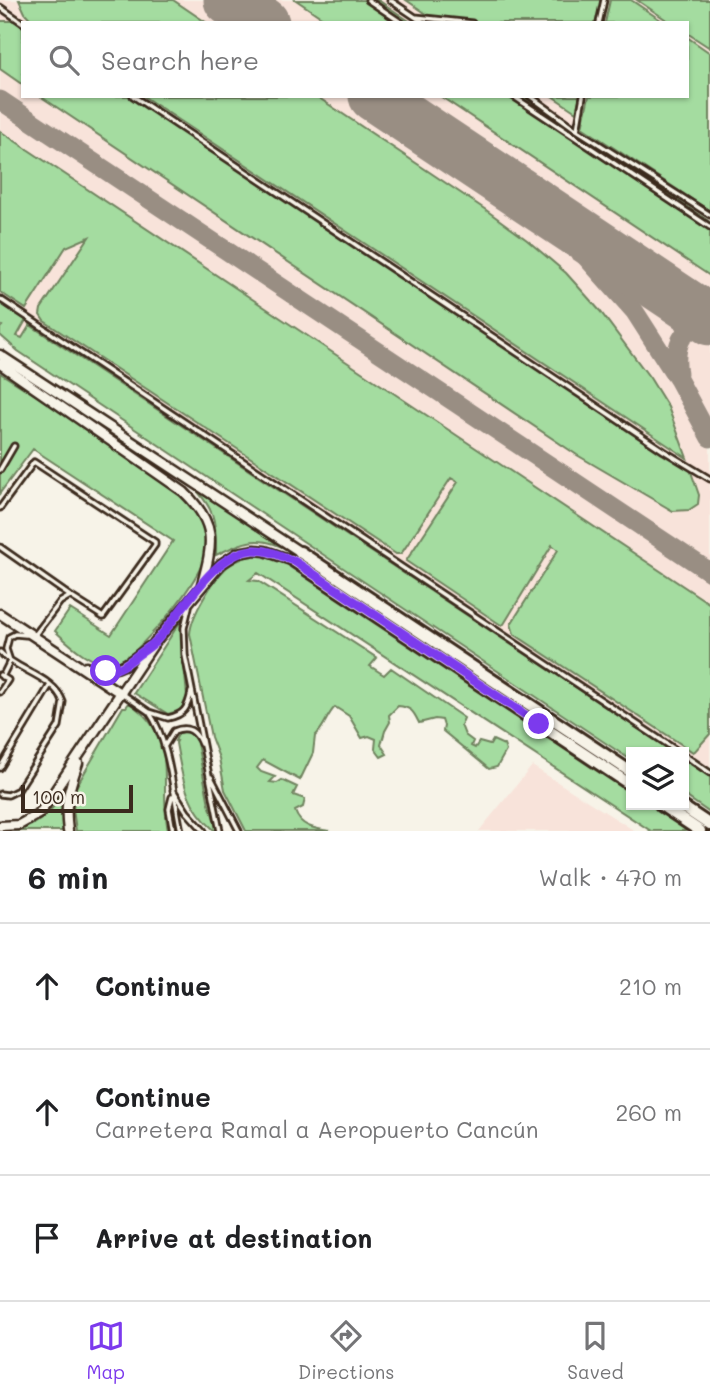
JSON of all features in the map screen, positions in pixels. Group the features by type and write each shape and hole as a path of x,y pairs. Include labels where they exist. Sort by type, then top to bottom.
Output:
{"main road":[{"path":"297,557 626,769"},
{"path":"297,557 626,782"},
{"path":"668,810 700,831"},
{"path":"688,810 710,825"}],"street":[{"path":"0,355 297,557"},
{"path":"0,364 184,492 199,507 207,521 211,540 201,586"},
{"path":"0,826 19,825 40,813 155,642 221,564 237,553 265,551 297,557"},
{"path":"0,614 120,693"},
{"path":"79,666 106,671 118,669 155,642"},
{"path":"68,831 66,796 83,749"}],"lane":[{"path":"368,0 399,21"},
{"path":"390,0 421,21"},
{"path":"599,21 604,0"},
{"path":"0,7 21,22"},
{"path":"415,17 453,21"},
{"path":"136,98 664,451 710,479"},
{"path":"516,98 710,227"},
{"path":"533,98 576,130 710,215"},
{"path":"576,130 583,98"},
{"path":"0,299 672,747"},
{"path":"0,470 14,446"},
{"path":"0,508 32,462 37,462 155,542 103,617 0,547"},
{"path":"0,692 8,680 1,676 10,661 6,649 9,637 19,634 35,636 60,602 70,596"},
{"path":"192,598 183,639 220,831"},
{"path":"0,652 50,685 58,692 63,702 59,726 18,790 8,795 0,794"},
{"path":"0,768 50,685"},
{"path":"120,693 149,712 168,718 181,714 189,703 191,690"},
{"path":"149,712 164,747 181,831"},
{"path":"164,747 174,731 189,729 198,736 206,756"},
{"path":"689,759 710,773"},
{"path":"208,771 239,831"},
{"path":"172,788 187,812 204,831"},
{"path":"173,795 169,809 173,831"}],"shaded area":[{"path":"0,0 710,0 710,802 689,788 689,747 627,747 0,331"},
{"path":"532,766 635,831 479,831"}],"green space":[{"path":"19,0 173,0 204,21 32,21"},
{"path":"296,0 378,0 409,21 327,21"},
{"path":"406,0 603,0 598,21 437,21"},
{"path":"610,0 631,0 662,21 605,21"},
{"path":"637,0 710,0 710,48 689,34 689,21 668,21"},
{"path":"0,21 15,21 21,24 21,84 0,69"},
{"path":"689,38 710,53 710,211 582,127 589,98 689,98"},
{"path":"43,98 133,98 690,469 699,495 698,504 689,510 673,511 577,455"},
{"path":"146,98 319,98 486,210 566,273 600,311 650,378 668,407 687,458"},
{"path":"443,98 525,98 710,222 710,276"},
{"path":"555,98 580,98 576,112"},
{"path":"0,131 710,604 710,734 693,752 514,634 511,624 558,550 552,545 501,625 406,561 458,482 451,478 403,551 396,554 44,321 40,315 41,309 89,237 66,247 26,309 0,292"},
{"path":"0,303 26,320 17,336 22,338 30,325 665,747 626,747 626,757 18,351 0,335"},
{"path":"0,373 97,434 98,438 183,494 208,528 205,556 188,590 166,618 118,668 92,659 55,631 70,609 111,635 173,541 33,449 0,493"},
{"path":"187,480 298,554 274,544 257,541 216,555 216,532 212,514 203,498"},
{"path":"252,555 267,556 294,567 626,788 626,810 658,810 690,831 651,831 258,573 249,580 258,581 377,658 370,666 384,675 391,668 464,718 461,725 465,735 473,741 471,746 475,748 479,742 490,745 493,740 504,745 506,751 497,767 489,769 443,731 442,720 419,723 414,713 398,706 389,715 390,722 381,745 387,754 381,757 375,749 376,739 369,736 362,738 349,716 335,707 315,736 313,753 300,780 263,760 257,768 275,777 270,782 277,783 282,780 297,787 293,795 305,799 303,807 295,811 300,821 314,828 330,831 246,831 225,790 190,634 198,608 215,580 239,560"},
{"path":"180,622 187,696 181,710 168,714 134,693"},
{"path":"129,703 145,716 156,731 162,746 168,831 76,831 73,809 76,787 123,707"},
{"path":"187,730 196,738 209,804 218,831 197,811 187,791 175,741 178,734"},
{"path":"689,763 710,777 710,813 689,798"},
{"path":"63,793 66,831 11,831 40,820"}],"taxiway":[{"path":"0,100 710,572"},
{"path":"544,210 635,312 678,379 710,438"},
{"path":"678,374 678,347 685,333 691,328 710,325"}],"runway":[{"path":"229,0 261,21"},
{"path":"377,98 710,320"}],"route":[{"path":"106,671 125,665 155,642 229,557 246,551 265,551 294,561 539,724"}]}
